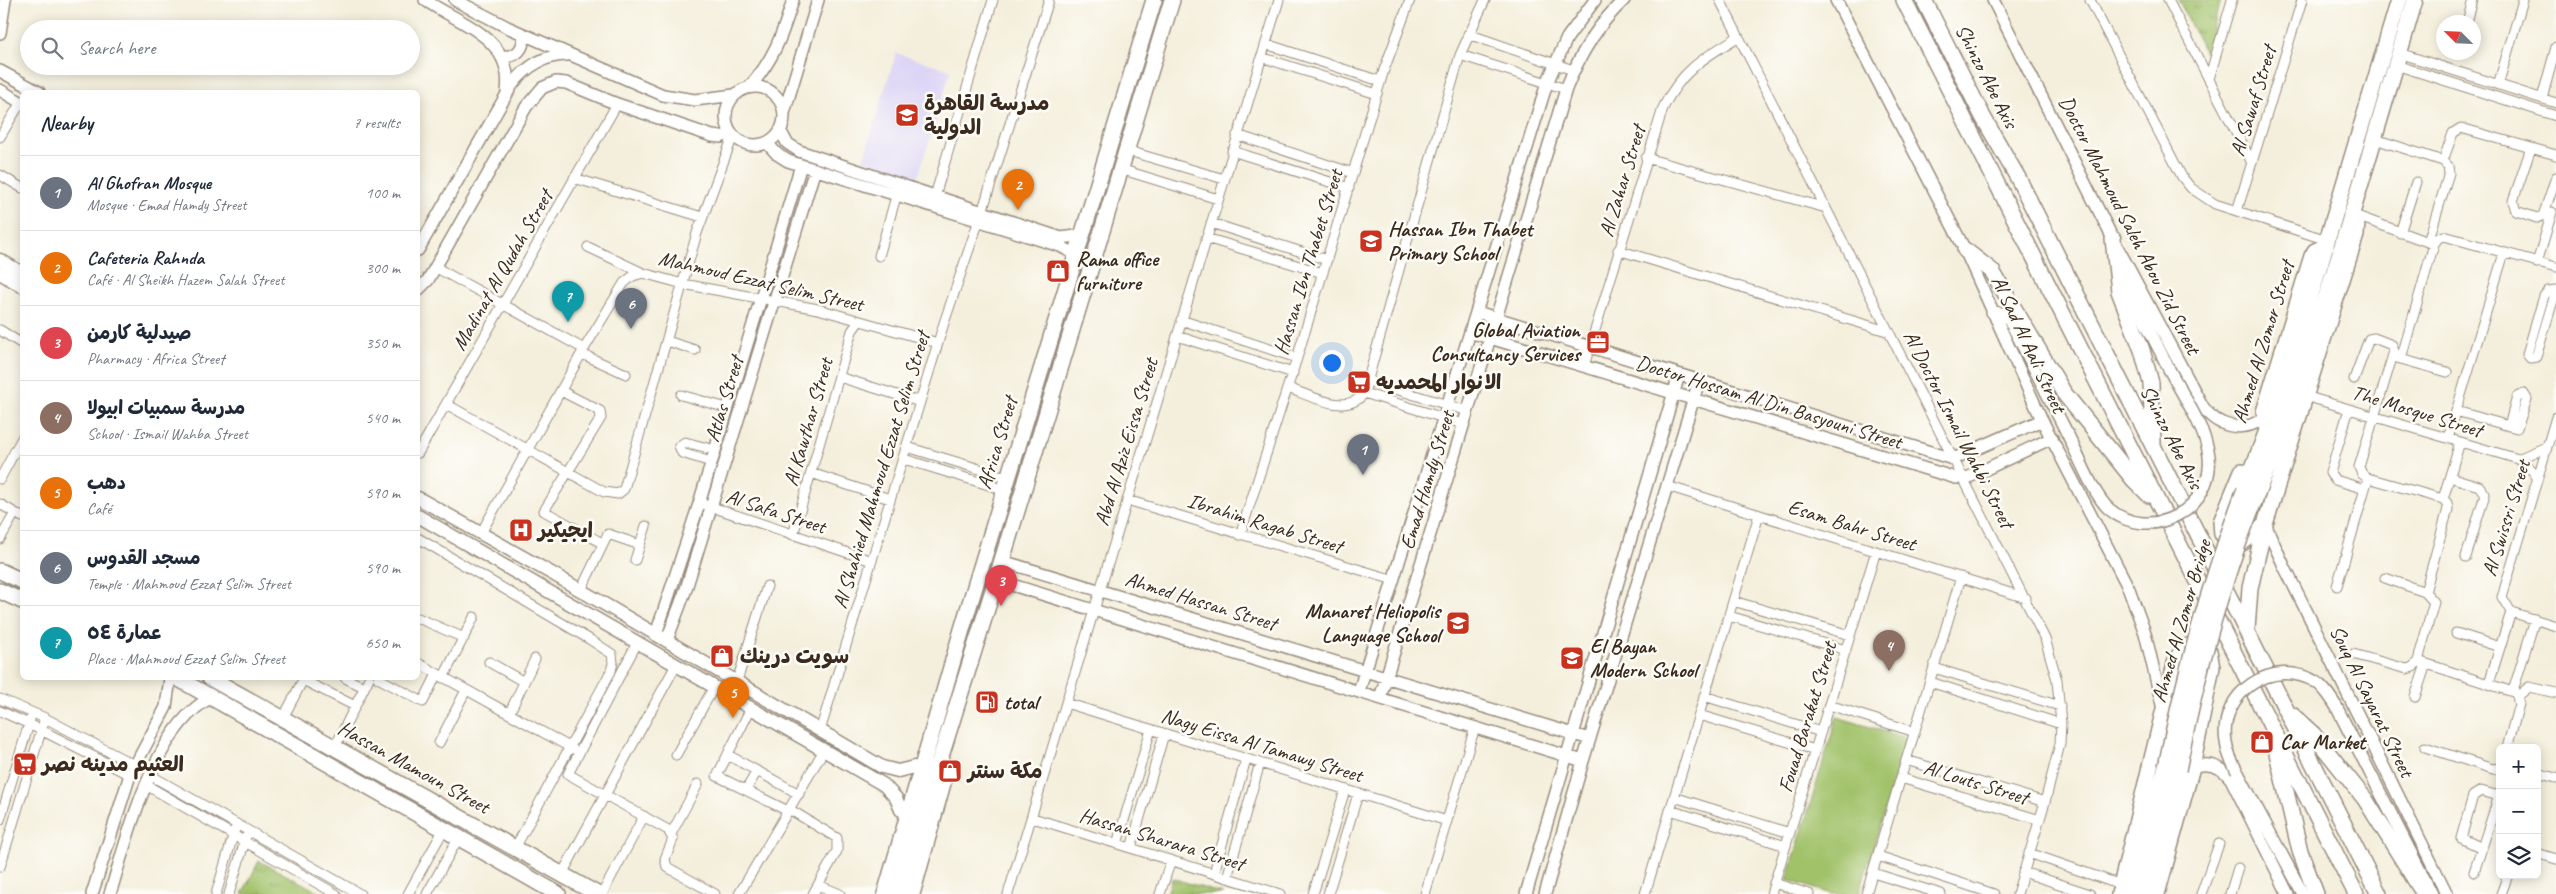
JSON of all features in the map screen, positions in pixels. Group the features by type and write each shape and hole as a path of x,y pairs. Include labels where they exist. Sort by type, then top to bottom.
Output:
{"main road":[{"name":"Africa Street","path":"874,894 927,722 941,706 963,626 1084,235 1154,0"},
{"name":"Africa Street","path":"912,894 955,738 956,728 952,720 1172,0"},
{"name":"Shinzo Abe Axis","path":"1904,0 2356,894"},
{"name":"Shinzo Abe Axis","path":"1924,0 1983,117 2018,178 2379,894"},
{"name":"Ahmed Al Zomor Street","path":"2265,524 2246,541 2238,544 2227,540 2222,534 2220,526 2262,419 2312,256 2315,251 2327,243 2399,0"},
{"path":"2251,492 2295,392 2375,138 2415,0"},
{"path":"2248,632 2250,588 2265,524 2356,235 2357,224 2351,214"},
{"path":"2116,243 2119,290 2142,350 2151,383 2153,445"},
{"path":"2251,492 2327,243"},
{"path":"1966,250 1992,271 2071,403 2134,480 2157,502"},
{"path":"0,260 20,272"},
{"path":"0,273 20,285"},
{"name":"Ahmed Al Zomor Bridge","path":"2178,768 2209,629 2251,492"},
{"path":"420,499 581,590 882,767 903,771 914,767"},
{"path":"420,517 884,785 896,798 900,810"},
{"path":"497,563 505,557 506,548"},
{"path":"517,574 525,558"},
{"path":"0,571 20,580"},
{"path":"0,591 20,600"},
{"path":"2123,891 2176,660 2185,647 2195,644 2209,652 2212,667 2178,768 2143,894"},
{"name":"Hassan Mamoun Street","path":"181,680 558,894"},
{"name":"Hassan Mamoun Street","path":"216,680 597,894"},
{"path":"885,894 941,706"},
{"path":"2288,713 2313,734 2365,799 2424,894"},
{"path":"898,894 952,720"},
{"path":"2270,726 2301,856 2316,894"},
{"path":"2123,891 2178,768"},
{"path":"2157,894 2178,768"},
{"path":"884,785 890,780 892,770"}],"street":[{"path":"0,33 5,0"},
{"path":"425,0 484,35 502,56 507,71 507,92"},
{"path":"455,0 523,34 674,98 705,100 734,95 749,87 765,68 776,49 793,0"},
{"path":"734,95 727,109 727,126 732,134 749,145 767,142 780,130 818,0"},
{"path":"935,196 993,0"},
{"name":"Al Shahied Mahmoud Ezzat Selim Street","path":"820,730 890,499 904,460 938,343 981,216 1048,0"},
{"name":"Abd Al Aziz Eissa Street","path":"1008,894 1033,818 1181,320 1279,0"},
{"name":"Hassan Ibn Thabet Street","path":"1240,535 1288,388 1380,81 1410,0"},
{"path":"1288,388 1340,405 1354,403 1364,393 1460,54 1485,0"},
{"name":"Emad Hamdy Street","path":"1360,691 1547,83 1554,63 1578,21 1595,0"},
{"name":"Emad Hamdy Street","path":"1380,698 1566,89 1574,70 1599,28 1624,0"},
{"name":"Al Doctor Ismail Wahbi Street","path":"1720,0 1890,332 1962,479 2026,598 2043,632 2052,659 2062,724 2060,744 2040,820 2017,894"},
{"name":"Al Sad Al Aali Street","path":"1836,0 1966,250 1992,312 2042,420 2129,589 2139,613 2164,712"},
{"name":"Doctor Mahmoud Saleh Abou Zid Street","path":"1993,0 2116,243 2207,412 2221,423 2233,427 2246,426 2262,419"},
{"path":"2090,0 2182,177 2202,197 2327,243"},
{"path":"2168,0 2252,163"},
{"path":"2208,79 2232,0"},
{"name":"Al Sawaf Street","path":"2237,211 2302,0"},
{"path":"2469,15 2473,0"},
{"path":"2498,84 2523,0"},
{"path":"502,56 510,56 518,52 524,42 523,34"},
{"path":"1468,34 1574,70"},
{"name":"Al Zahar Street","path":"1584,366 1646,158 1663,108 1684,74 1700,60 1738,37"},
{"path":"1266,44 1380,81"},
{"path":"2542,98 2552,79 2556,48"},
{"path":"1460,54 1566,89"},
{"path":"420,246 507,92 517,78 536,63 550,56 571,55"},
{"path":"1261,57 1377,94"},
{"path":"2398,59 2441,67 2556,103"},
{"path":"2398,59 2438,79 2556,116"},
{"path":"2438,79 2441,67"},
{"path":"1,74 35,90"},
{"path":"420,287 435,267 498,152 526,107 542,88 556,82 566,83 617,104 712,136 721,137 732,134"},
{"path":"749,87 765,88 772,92 778,98 784,113"},
{"path":"0,90 20,101"},
{"name":"Madinat Al Qudah Street","path":"420,450 617,104"},
{"path":"0,138 20,105"},
{"path":"2443,162 2453,133 2461,128 2556,156"},
{"path":"780,130 787,143 799,151 935,196 981,216"},
{"path":"446,404 610,495 618,494 624,489 702,217 732,134"},
{"path":"1237,135 1353,173"},
{"path":"2375,138 2443,162 2448,166 2449,173 2431,243 2397,357 2373,416 2358,464 2360,471 2368,478 2443,499 2447,503 2448,509 2425,592"},
{"path":"767,142 782,158 801,165 981,216 1058,241 1077,255"},
{"path":"2531,148 2513,205 2519,214 2537,218 2551,212"},
{"path":"1125,150 1224,179"},
{"path":"1232,151 1348,188"},
{"path":"1646,158 1826,208"},
{"name":"Atlas Street","path":"662,637 711,462 801,165"},
{"name":"Atlas Street","path":"662,637 711,507 815,169"},
{"path":"1120,169 1218,199"},
{"path":"0,175 20,187"},
{"path":"574,178 702,217"},
{"path":"2537,263 2551,212 2556,178"},
{"path":"2400,233 2416,182"},
{"path":"880,256 897,193"},
{"path":"2351,214 2431,243"},
{"path":"1211,223 1327,260"},
{"path":"1058,241 1084,235"},
{"path":"2431,243 2444,236 2556,267"},
{"path":"1206,238 1323,273"},
{"path":"1992,312 2001,313 2009,320 2102,502 2115,513 2130,521 2146,524 2163,522 2179,515 2192,505 2202,491 2208,475 2209,458 2202,434 2127,286 2116,243"},
{"path":"588,247 643,273"},
{"path":"1618,250 1890,332"},
{"path":"2448,438 2504,253"},
{"path":"435,267 583,352 626,374"},
{"name":"Mahmoud Ezzat Selim Street","path":"481,533 583,352 624,283 633,276 643,273 683,284 774,301 859,321 938,343"},
{"path":"2550,290 2556,290 2536,357 2531,359 2527,354 2544,296 2550,290"},
{"name":"Doctor Hossam Al Din Basyouni Street","path":"1477,312 1953,459"},
{"path":"1181,320 1297,358"},
{"name":"Al Kawthar Street","path":"793,535 852,331 859,321"},
{"path":"0,330 20,343"},
{"name":"Doctor Hossam Al Din Basyouni Street","path":"1470,332 1962,479"},
{"path":"1177,336 1292,373"},
{"path":"2354,379 2369,339 2374,338 2392,345 2397,357"},
{"path":"667,341 695,350"},
{"path":"2397,357 2447,372"},
{"path":"1526,894 1679,375"},
{"path":"839,377 920,402"},
{"path":"1368,381 1468,411"},
{"path":"1545,894 1583,761 1699,381"},
{"path":"561,390 596,408 601,414 544,511 602,543"},
{"path":"1364,393 1463,424"},
{"path":"681,395 727,408"},
{"name":"The Mosque Street","path":"2305,396 2518,459 2531,468 2537,477"},
{"path":"2349,409 2330,473 2335,480 2365,489"},
{"path":"2456,412 2509,426"},
{"name":"Al Swissri Street","path":"2511,612 2504,602 2503,591 2556,417"},
{"path":"1953,459 2042,420"},
{"path":"1962,479 2052,438"},
{"path":"1,476 20,442"},
{"path":"711,462 682,453 679,446 685,442 715,450"},
{"path":"2443,499 2460,442"},
{"path":"907,447 1007,484"},
{"path":"2518,459 2546,447"},
{"path":"904,460 1007,484"},
{"path":"811,473 890,499"},
{"path":"2450,477 2478,486 2485,494 2466,557"},
{"path":"2337,586 2368,478"},
{"name":"Esam Bahr Street","path":"1667,486 2026,598"},
{"name":"Ibrahim Ragab Street","path":"1127,500 1394,580"},
{"name":"Al Safa Street","path":"699,503 872,561"},
{"path":"0,504 20,515 0,539"},
{"path":"1646,894 1760,515"},
{"name":"Souq Al Sayarat Street","path":"2265,524 2447,894"},
{"path":"635,560 646,526"},
{"path":"581,590 602,543 610,533 640,545"},
{"path":"420,539 610,651 614,663 515,848"},
{"name":"Fouad Barakat Street","path":"1771,894 1876,551"},
{"name":"Ahmed Hassan Street","path":"1002,561 1590,739"},
{"path":"1866,894 1961,577"},
{"path":"2386,578 2425,592 2432,597 2434,606 2416,697"},
{"name":"Ahmed Hassan Street","path":"996,580 1583,761"},
{"path":"736,681 767,586"},
{"path":"1733,601 1850,635"},
{"path":"2489,683 2511,612 2556,626"},
{"path":"1729,616 1846,650"},
{"path":"382,680 423,702 464,638 474,617"},
{"path":"420,619 464,638"},
{"path":"2508,744 2519,704 2515,694 2535,620"},
{"path":"2456,633 2500,647"},
{"path":"637,643 568,775 644,816 671,834"},
{"path":"2353,654 2407,669 2422,662 2489,683 2515,694 2529,687 2556,694"},
{"path":"509,714 535,659"},
{"path":"489,662 524,682"},
{"path":"420,664 579,752"},
{"path":"562,874 676,665"},
{"path":"1934,668 2060,706"},
{"path":"2303,894 2237,771 2226,743 2226,722 2233,702 2247,686 2256,680 2276,674 2297,674 2317,683 2325,690 2336,706 2432,894"},
{"path":"92,894 132,770 160,720 168,698 170,680"},
{"path":"283,718 303,680"},
{"path":"308,680 355,706"},
{"path":"349,680 364,687"},
{"path":"335,748 368,680"},
{"path":"1930,682 2062,724"},
{"path":"676,755 714,687"},
{"path":"439,743 466,690"},
{"path":"1704,696 1821,732"},
{"path":"110,894 148,780 178,728 192,710 212,697"},
{"path":"0,699 45,718 132,770"},
{"name":"Nagy Eissa Al Tamawy Street","path":"1066,703 1447,821"},
{"path":"1829,705 1915,732"},
{"path":"751,708 717,776 789,810 837,838 836,852 813,894"},
{"path":"0,712 132,770"},
{"path":"0,820 32,712"},
{"path":"1699,715 1815,750"},
{"path":"0,867 45,718"},
{"path":"160,720 165,718 173,719 178,728"},
{"path":"1425,894 1475,727"},
{"path":"1117,844 1151,730"},
{"path":"1131,848 1164,734"},
{"path":"2425,747 2496,769"},
{"path":"739,894 824,750"},
{"path":"728,755 799,794"},
{"path":"1214,873 1246,759"},
{"name":"Al Louts Street","path":"1906,760 2045,802"},
{"path":"1227,878 1260,763"},
{"path":"2178,768 2213,765 2224,770 2231,779 2288,894"},
{"path":"746,790 757,771"},
{"path":"2541,774 2556,778"},
{"name":"Al Louts Street","path":"1901,778 2040,820"},
{"path":"148,780 237,824 360,894"},
{"path":"148,780 245,841 336,894"},
{"path":"698,784 671,834 672,845 666,859 667,867 715,894"},
{"path":"1313,894 1345,790"},
{"path":"2482,848 2461,839 2474,796 2480,791 2496,794"},
{"path":"1328,894 1358,794"},
{"path":"1674,797 1790,833"},
{"path":"2474,872 2496,804"},
{"path":"1670,810 1786,846"},
{"path":"602,894 644,816"},
{"name":"Hassan Sharara Street","path":"1033,818 1275,893"},
{"path":"219,892 237,824"},
{"path":"408,894 444,829"},
{"path":"229,894 248,830"},
{"path":"427,894 459,837"},
{"path":"2201,894 2218,844"},
{"path":"2029,853 2123,891"},
{"path":"2541,854 2556,859"},
{"path":"1878,856 1994,894"},
{"path":"1160,894 1171,860"},
{"path":"2230,894 2238,868"},
{"path":"1872,872 1941,894"},
{"path":"2023,872 2090,894"},
{"path":"2501,894 2507,879"},
{"path":"1774,883 1809,894"},
{"path":"818,885 840,894"}],"shaded area":[{"name":"مدرسة القاهرة الدولية","path":"896,53 951,70 918,177 863,160"}],"green space":[{"path":"2178,0 2221,0 2205,53"},
{"path":"1837,717 1907,738 1859,894 1832,894 1787,880"},
{"path":"259,861 323,894 242,894"},
{"path":"1172,878 1223,894 1167,894"}],"place":[{"name":"مدرسة القاهرة الدولية","path":"907,115"},
{"name":"Cafeteria Rahnda","path":"1018,210"},
{"name":"Hassan Ibn Thabet Primary School","path":"1371,241"},
{"name":"Rama office furniture","path":"1058,271"},
{"name":"عمارة ٥٤","path":"568,322"},
{"name":"مسجد القدوس","path":"631,329"},
{"name":"Global Aviation Consultancy Services","path":"1598,342"},
{"name":"الانوار المحمديه","path":"1359,382"},
{"name":"Al Ghofran Mosque","path":"1363,475"},
{"name":"ايجيكير","path":"521,530"},
{"name":"صيدلية كارمن","path":"1001,606"},
{"name":"Manaret Heliopolis Language School","path":"1458,623"},
{"name":"سويت درينك","path":"722,656"},
{"name":"El Bayan Modern School","path":"1572,658"},
{"name":"مدرسة سمبيات ابيولا","path":"1889,671"},
{"name":"total","path":"987,702"},
{"name":"دهب","path":"733,718"},
{"name":"Car Market","path":"2262,742"},
{"name":"العثيم مدينه نصر","path":"25,764"},
{"name":"مكة سنتر","path":"950,771"}]}
